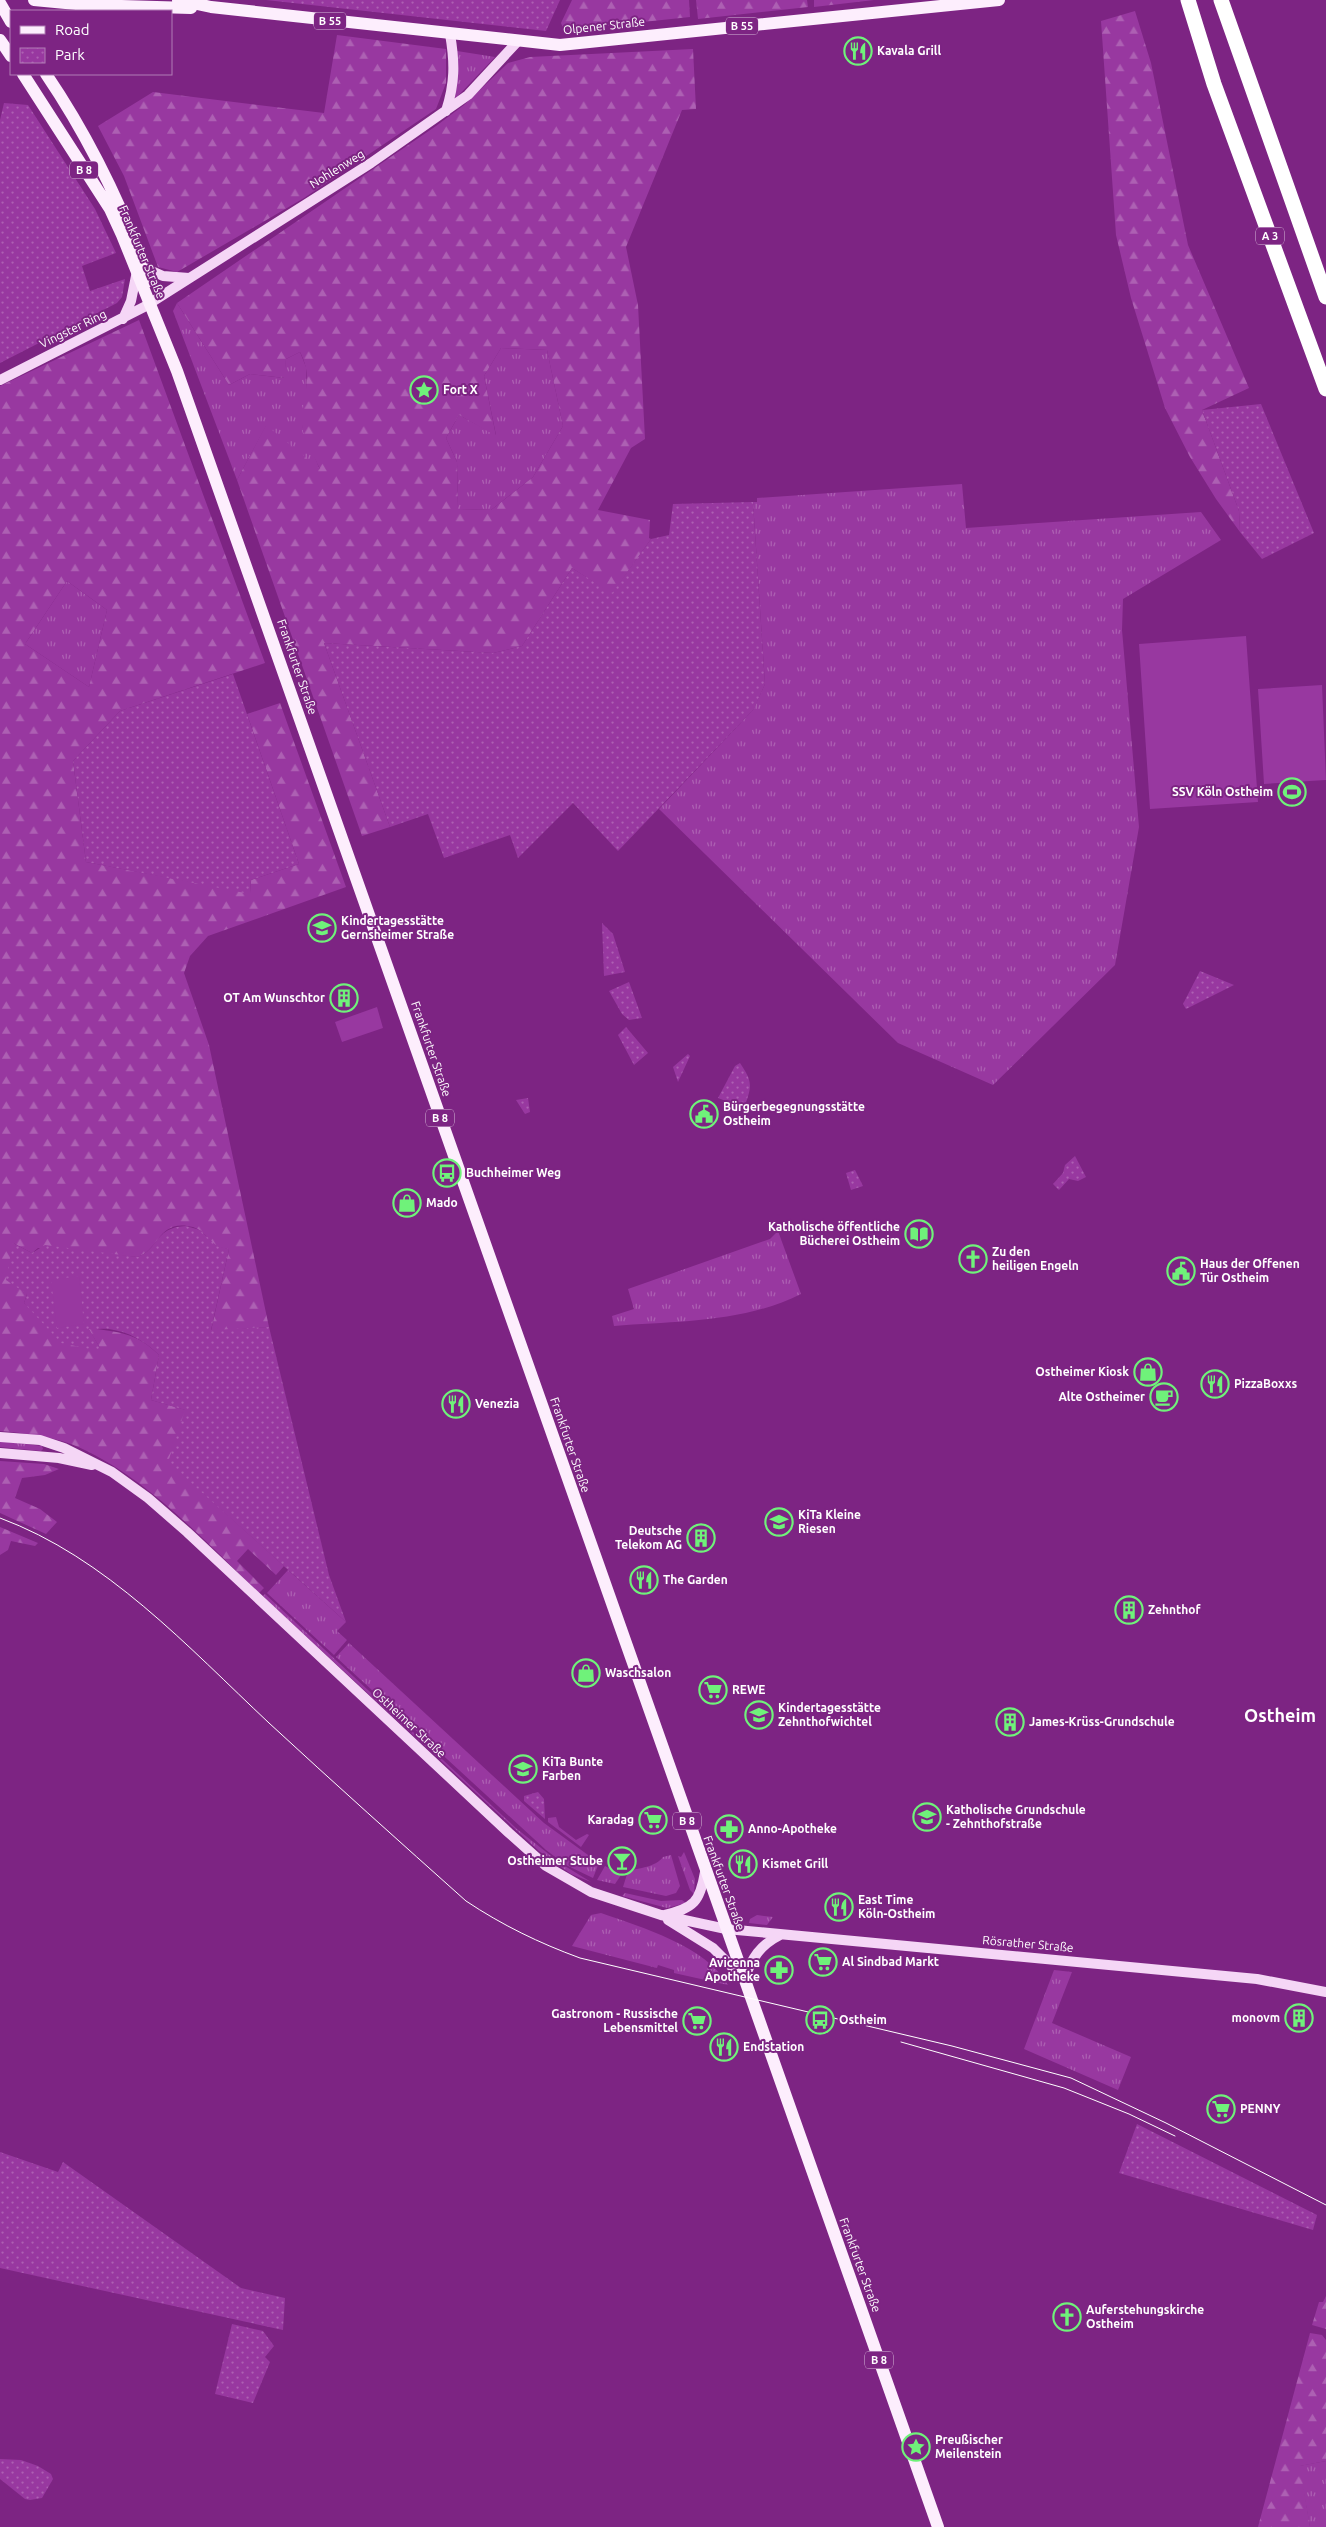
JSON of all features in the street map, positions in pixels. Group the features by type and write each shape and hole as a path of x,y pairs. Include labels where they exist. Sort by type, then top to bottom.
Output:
{"highway":[{"name":"A 3","path":"1188,0 1214,84 1326,389"},
{"name":"A 3","path":"1221,0 1326,297"}],"main road":[{"name":"Olpener Straße","path":"34,0 56,3 171,9 211,7"},
{"name":"Olpener Straße","path":"178,0 211,7 517,42 560,45 999,0"},
{"path":"0,3 10,20"},
{"path":"34,10 42,5 56,3"},
{"path":"446,111 455,75 455,60 450,34"},
{"path":"0,40 10,55"},
{"name":"Nohlenweg","path":"153,302 371,163 446,111 468,95 517,42"},
{"name":"Frankfurter Straße","path":"24,75 110,209 141,270 153,302 168,330 177,371 705,1872 938,2527"},
{"name":"Frankfurter Straße","path":"47,75 68,106 105,172 133,236 141,270"},
{"path":"123,319 141,270 162,276 190,278"},
{"name":"Vingster Ring","path":"0,380 123,319 153,302"},
{"name":"Ostheimer Straße","path":"0,1437 43,1441 83,1456 112,1472 148,1498 187,1532 546,1866 591,1892 661,1915 726,1929"},
{"path":"41,1456 45,1449 43,1441"},
{"name":"Ostheimer Straße","path":"0,1453 41,1456 85,1463 112,1472"},
{"path":"661,1915 680,1911 695,1903 702,1889 705,1872"},
{"name":"B 8","path":"661,1915 713,1948 744,1979"},
{"name":"Rösrather Straße","path":"726,1929 1257,1979 1326,1992"},
{"path":"744,1979 758,1951 769,1941 781,1935"}],"green space":[{"path":"266,0 560,0 546,31"},
{"path":"572,0 689,0 690,17 568,30 563,28 561,23"},
{"path":"696,0 807,0 808,7 698,19"},
{"path":"814,0 874,0 814,7"},
{"path":"1135,11 1151,63 1188,245 1249,388 1202,410 1239,511 1240,532 1216,499 1190,457 1165,408 1131,298 1116,235 1101,21"},
{"path":"337,35 446,49 446,83 436,109 304,198 177,272 158,267 124,176 98,126 153,92 324,113"},
{"path":"693,49 696,109 682,110 626,247 638,305 645,439 631,448 598,510 650,520 649,538 651,539 612,594 572,568 522,646 493,653 324,643 390,827 362,836 237,480 266,425 320,469 306,441 302,425 307,380 304,362 300,352 286,359 285,378 250,374 229,385 177,303 436,126 464,105 508,63 530,57","holes":["501,348 547,350 563,426 533,477 491,510 458,509 457,462 446,438 459,415 496,436 484,376"]},
{"path":"457,51 495,57 455,98"},
{"path":"4,103 28,105 95,209 116,253 82,266 90,291 125,279 122,297 117,303 0,363 0,120"},
{"path":"177,303 229,385 250,374 284,378 286,359 300,352 306,367 307,392 302,426 320,470 266,426 237,480 173,311"},
{"path":"139,320 265,663 120,711 73,761 86,862 250,893 251,880 299,864 247,714 280,703 346,887 208,936 190,956 184,973 209,1045 269,1327 211,1331 229,1249 217,1246 201,1231 193,1227 181,1225 173,1227 160,1236 145,1253 137,1257 38,1248 32,1253 13,1243 27,1294 24,1303 29,1307 100,1348 88,1328 118,1332 134,1337 151,1347 159,1355 151,1400 186,1410 169,1462 284,1566 276,1575 248,1549 237,1561 264,1588 259,1593 195,1530 123,1472 97,1456 71,1444 36,1435 0,1431 0,386","holes":["67,581 107,610 89,687 25,644"]},
{"path":"501,348 547,350 563,426 533,477 491,510 458,509 457,462 446,438 459,415 496,435 484,376"},
{"path":"1261,404 1314,533 1262,559 1240,532 1239,511 1202,410"},
{"path":"962,484 966,528 1201,512 1221,540 1123,599 1122,630 1139,827 1115,965 993,1085 898,1043 659,809 753,710 765,684 753,502 757,502 757,498"},
{"path":"753,502 765,684 754,709 618,851 573,803 518,858 510,835 444,858 428,814 390,827 324,643 493,653 522,646 572,568 612,593 651,539 669,535 673,504"},
{"path":"67,581 107,610 89,687 25,644"},
{"path":"1246,636 1258,802 1150,809 1139,644"},
{"path":"233,674 299,864 251,880 250,894 86,862 73,761 120,711"},
{"path":"1322,685 1326,780 1264,784 1258,689"},
{"path":"602,923 613,934 625,972 604,976"},
{"path":"1200,971 1234,985 1186,1009 1183,1004"},
{"path":"629,982 642,1018 629,1020 622,1014 609,991"},
{"path":"377,1007 383,1028 342,1042 335,1022"},
{"path":"626,1027 648,1053 634,1065 618,1035"},
{"path":"688,1054 690,1056 678,1082 673,1067"},
{"path":"740,1063 750,1084 744,1108 718,1098 735,1066"},
{"path":"528,1098 530,1112 525,1114 516,1100"},
{"path":"1075,1156 1086,1177 1078,1181 1069,1179 1059,1190 1053,1184 1063,1173 1065,1165"},
{"path":"855,1170 863,1186 851,1190 846,1173"},
{"path":"186,1226 200,1230 217,1246 229,1249 211,1330 269,1327 329,1575 346,1622 168,1462 185,1410 151,1400 159,1355 148,1345 136,1338 123,1332 109,1329 89,1329 100,1348 99,1351 61,1343 24,1303 27,1294 6,1280 13,1243 32,1253 45,1245 137,1257 144,1254 168,1230"},
{"path":"778,1231 801,1294 756,1311 733,1316 614,1326 612,1316 634,1309 628,1289 770,1239"},
{"path":"79,1276 84,1324 57,1328 51,1280"},
{"path":"0,1441 42,1446 43,1449 41,1451 0,1447"},
{"path":"0,1461 44,1464 59,1469 45,1475 22,1478 15,1498 40,1509 57,1522 46,1534 0,1513"},
{"path":"0,1527 38,1543 35,1546 11,1541 8,1550 0,1555"},
{"path":"288,1570 346,1622 337,1631 347,1640 334,1655 267,1593"},
{"path":"265,1594 517,1829 560,1863 591,1882 571,1874 539,1851 271,1604 263,1596"},
{"path":"349,1643 544,1823 599,1863 593,1878 566,1865 546,1850 336,1657"},
{"path":"538,1792 544,1799 545,1819 524,1801 524,1796"},
{"path":"556,1817 559,1827 576,1840 587,1834 589,1835 581,1847 548,1822 548,1818"},
{"path":"684,1852 695,1879 694,1894 690,1890 678,1856 681,1857"},
{"path":"671,1855 680,1886 676,1893 666,1896 623,1887 628,1871 652,1865 663,1857"},
{"path":"605,1866 621,1875 615,1884 597,1880"},
{"path":"625,1893 661,1901 682,1900 686,1903 667,1908 622,1896"},
{"path":"601,1913 653,1932 689,1949 718,1971 728,1985 674,1973 674,1970 658,1965 657,1968 572,1946 591,1915"},
{"path":"757,1915 773,1917 767,1925 749,1923 750,1919"},
{"path":"1054,1970 1072,1972 1052,2023 1131,2057 1118,2090 1024,2049"},
{"path":"1137,2124 1317,2215 1313,2230 1119,2173"},
{"path":"0,2152 58,2172 63,2162 241,2288 285,2298 283,2330 0,2268"},
{"path":"1326,2296 1326,2329 1312,2325 1319,2302 1323,2302"},
{"path":"232,2324 263,2331 274,2346 265,2357 270,2362 253,2403 215,2394"},
{"path":"1310,2333 1322,2335 1326,2340 1326,2461 1300,2466 1310,2527 1258,2527"},
{"path":"0,2459 21,2460 38,2466 51,2474 53,2479 42,2498 25,2499 0,2479"},
{"path":"1326,2461 1326,2527 1310,2527 1299,2466"}],"tram line":[{"path":"0,1518 39,1535 75,1556 110,1580 144,1607 466,1901 507,1926 535,1940 580,1958 952,2046 1071,2078 1166,2123 1326,2205"},
{"path":"901,2042 1064,2088 1129,2114 1175,2136"}],"place":[{"name":"Kavala Grill","path":"858,51"},
{"name":"Fort X","path":"424,390"},
{"name":"SSV Köln Ostheim","path":"1292,792"},
{"name":"Kindertagesstätte Gernsheimer Straße","path":"322,928"},
{"name":"OT Am Wunschtor","path":"344,998"},
{"name":"Bürgerbegegnungsstätte Ostheim","path":"704,1114"},
{"name":"Buchheimer Weg","path":"447,1173"},
{"name":"Mado","path":"407,1203"},
{"name":"Katholische öffentliche Bücherei Ostheim","path":"919,1234"},
{"name":"Zu den heiligen Engeln","path":"973,1259"},
{"name":"Haus der Offenen Tür Ostheim","path":"1181,1271"},
{"name":"Ostheimer Kiosk","path":"1148,1372"},
{"name":"PizzaBoxxs","path":"1215,1384"},
{"name":"Alte Ostheimer","path":"1164,1397"},
{"name":"Venezia","path":"456,1404"},
{"name":"KiTa Kleine Riesen","path":"779,1522"},
{"name":"Deutsche Telekom AG","path":"701,1538"},
{"name":"The Garden","path":"644,1580"},
{"name":"Zehnthof","path":"1129,1610"},
{"name":"Waschsalon","path":"586,1673"},
{"name":"REWE","path":"713,1690"},
{"name":"Kindertagesstätte Zehnthofwichtel","path":"759,1715"},
{"name":"James-Krüss-Grundschule","path":"1010,1722"},
{"name":"KiTa Bunte Farben","path":"523,1769"},
{"name":"Katholische Grundschule - Zehnthofstraße","path":"927,1817"},
{"name":"Karadag","path":"653,1820"},
{"name":"Anno-Apotheke","path":"729,1829"},
{"name":"Ostheimer Stube","path":"622,1861"},
{"name":"Kismet Grill","path":"743,1864"},
{"name":"East Time Köln-Ostheim","path":"839,1907"},
{"name":"Al Sindbad Markt","path":"823,1962"},
{"name":"Avicenna Apotheke","path":"779,1970"},
{"name":"monovm","path":"1299,2018"},
{"name":"Ostheim","path":"820,2020"},
{"name":"Gastronom - Russische Lebensmittel","path":"697,2021"},
{"name":"Endstation","path":"724,2047"},
{"name":"PENNY","path":"1221,2109"},
{"name":"Auferstehungskirche Ostheim","path":"1067,2317"},
{"name":"Preußischer Meilenstein","path":"916,2447"}],"district":[{"name":"Ostheim","path":"1280,1716"}]}
